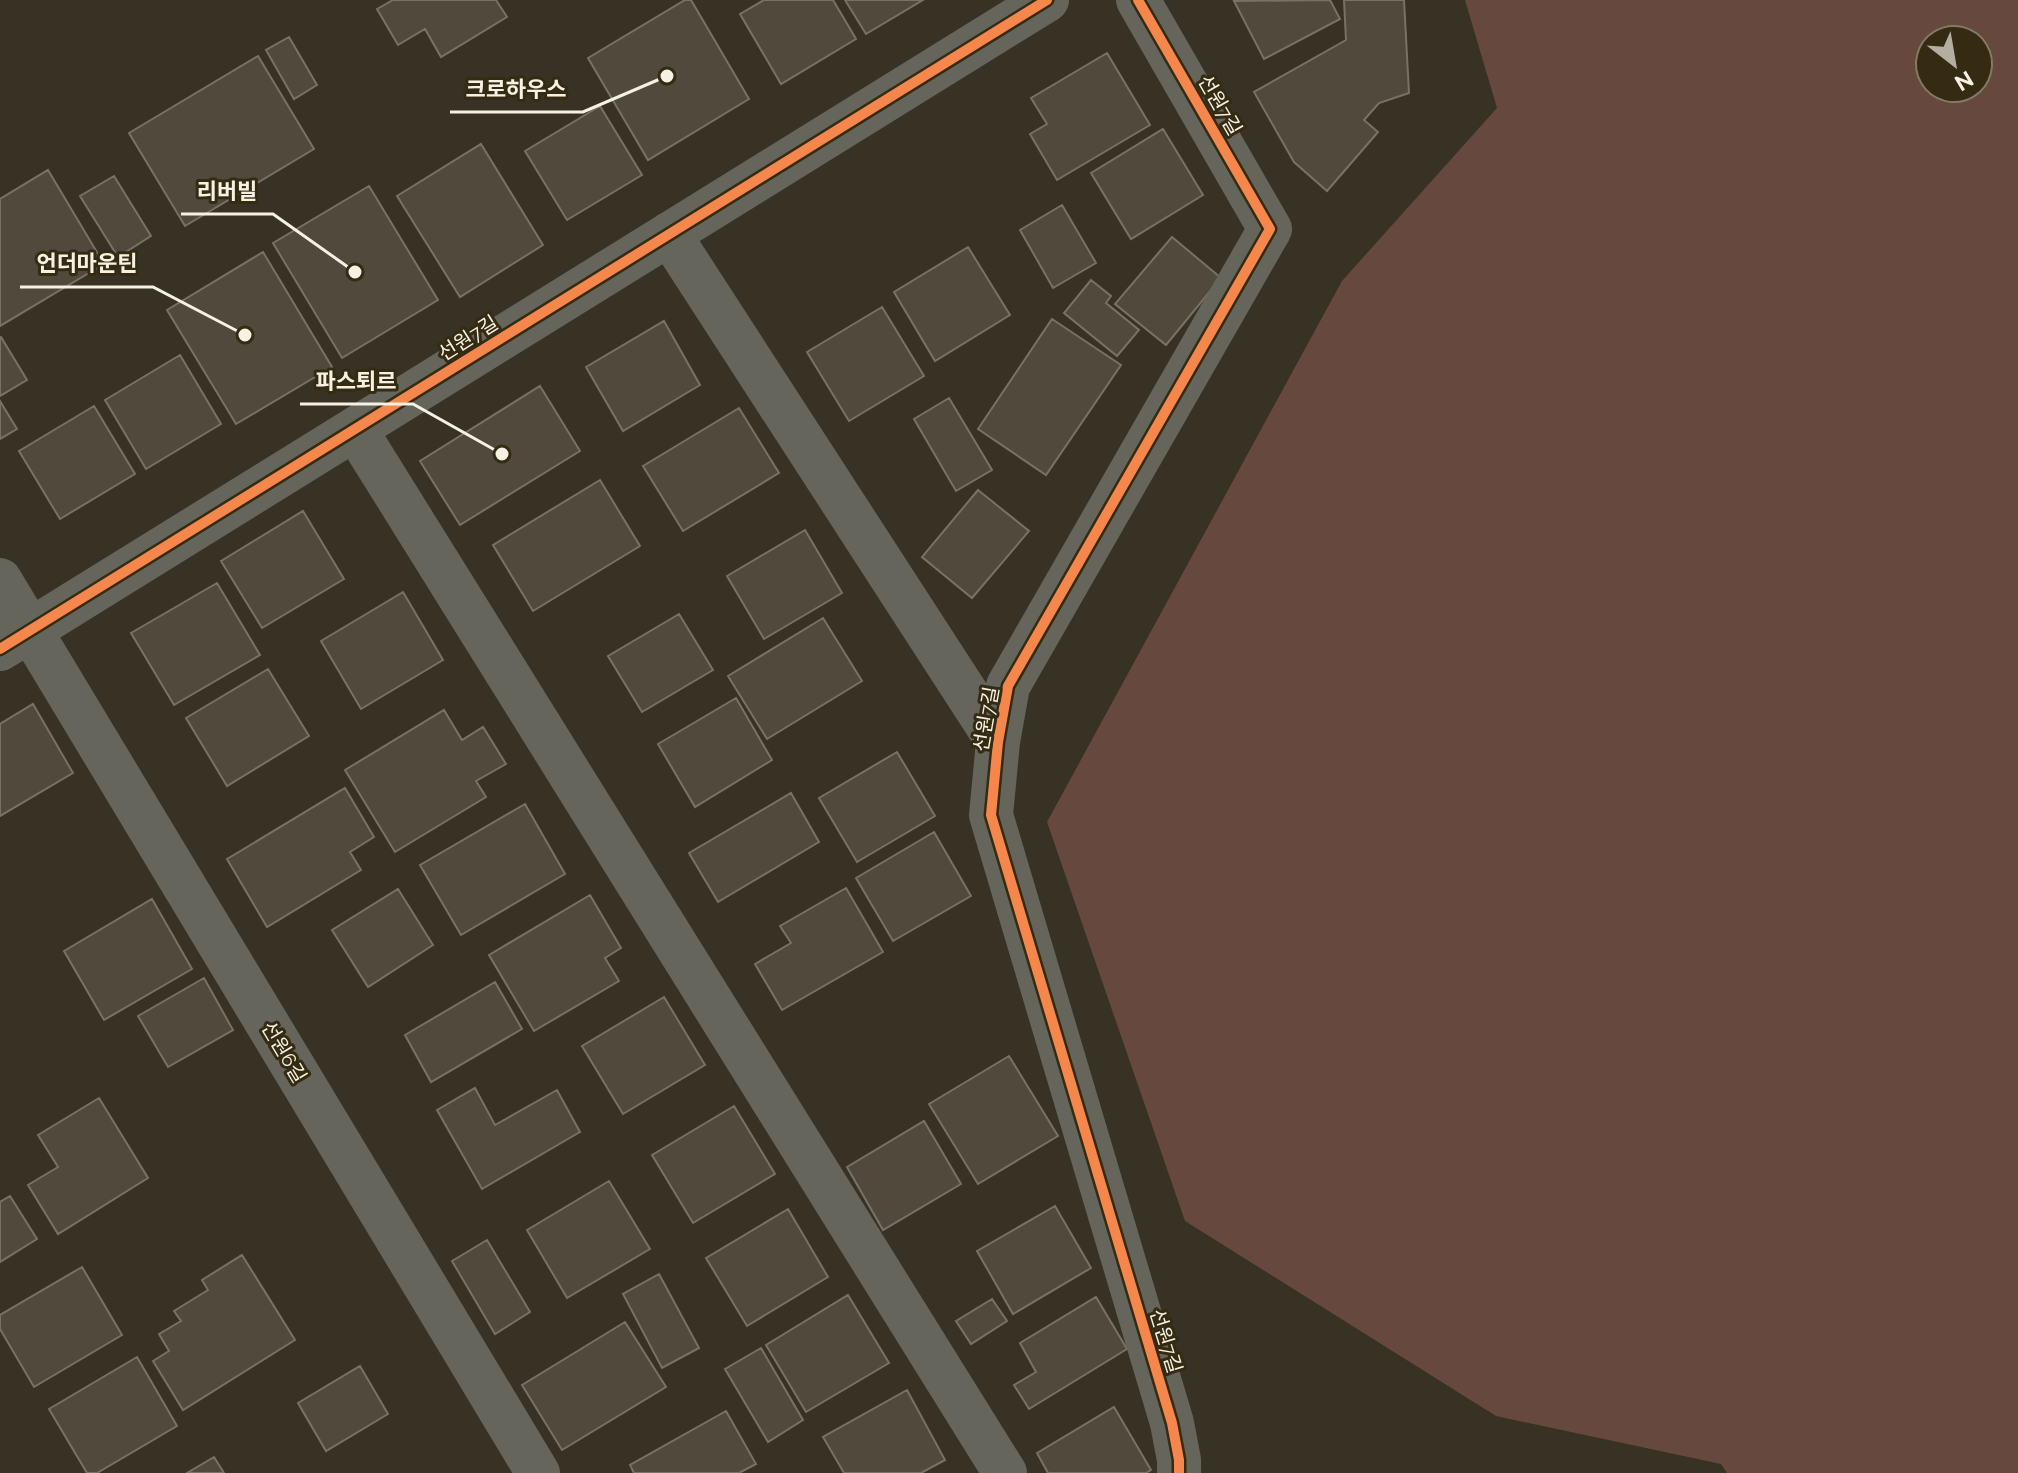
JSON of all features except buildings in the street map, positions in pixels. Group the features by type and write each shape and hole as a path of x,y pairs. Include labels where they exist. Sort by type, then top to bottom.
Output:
{"street":[{"name":"선원7길","path":"15,640 1047,0"},
{"name":"선원7길","path":"1138,0 1270,229 1008,686 998,742 991,815 1172,1423 1179,1473"},
{"name":"선원7길","path":"669,234 998,742"},
{"path":"355,429 1005,1473"},
{"name":"선원6길","path":"0,580 15,640 538,1473"}],"shaded area":[{"path":"1465,0 2018,0 2018,1473 1727,1473 1721,1464 1496,1416 1185,1221 1047,822 1342,281 1497,108"}],"cycle path":[{"path":"0,649 1047,0"},
{"path":"1138,0 1270,229 1008,686 998,742 991,815 1172,1423 1179,1473"}],"place":[{"name":"크로하우스","path":"667,76"},
{"name":"리버빌","path":"355,272"},
{"name":"언더마운틴","path":"245,335"},
{"name":"파스퇴르","path":"502,454"}]}
